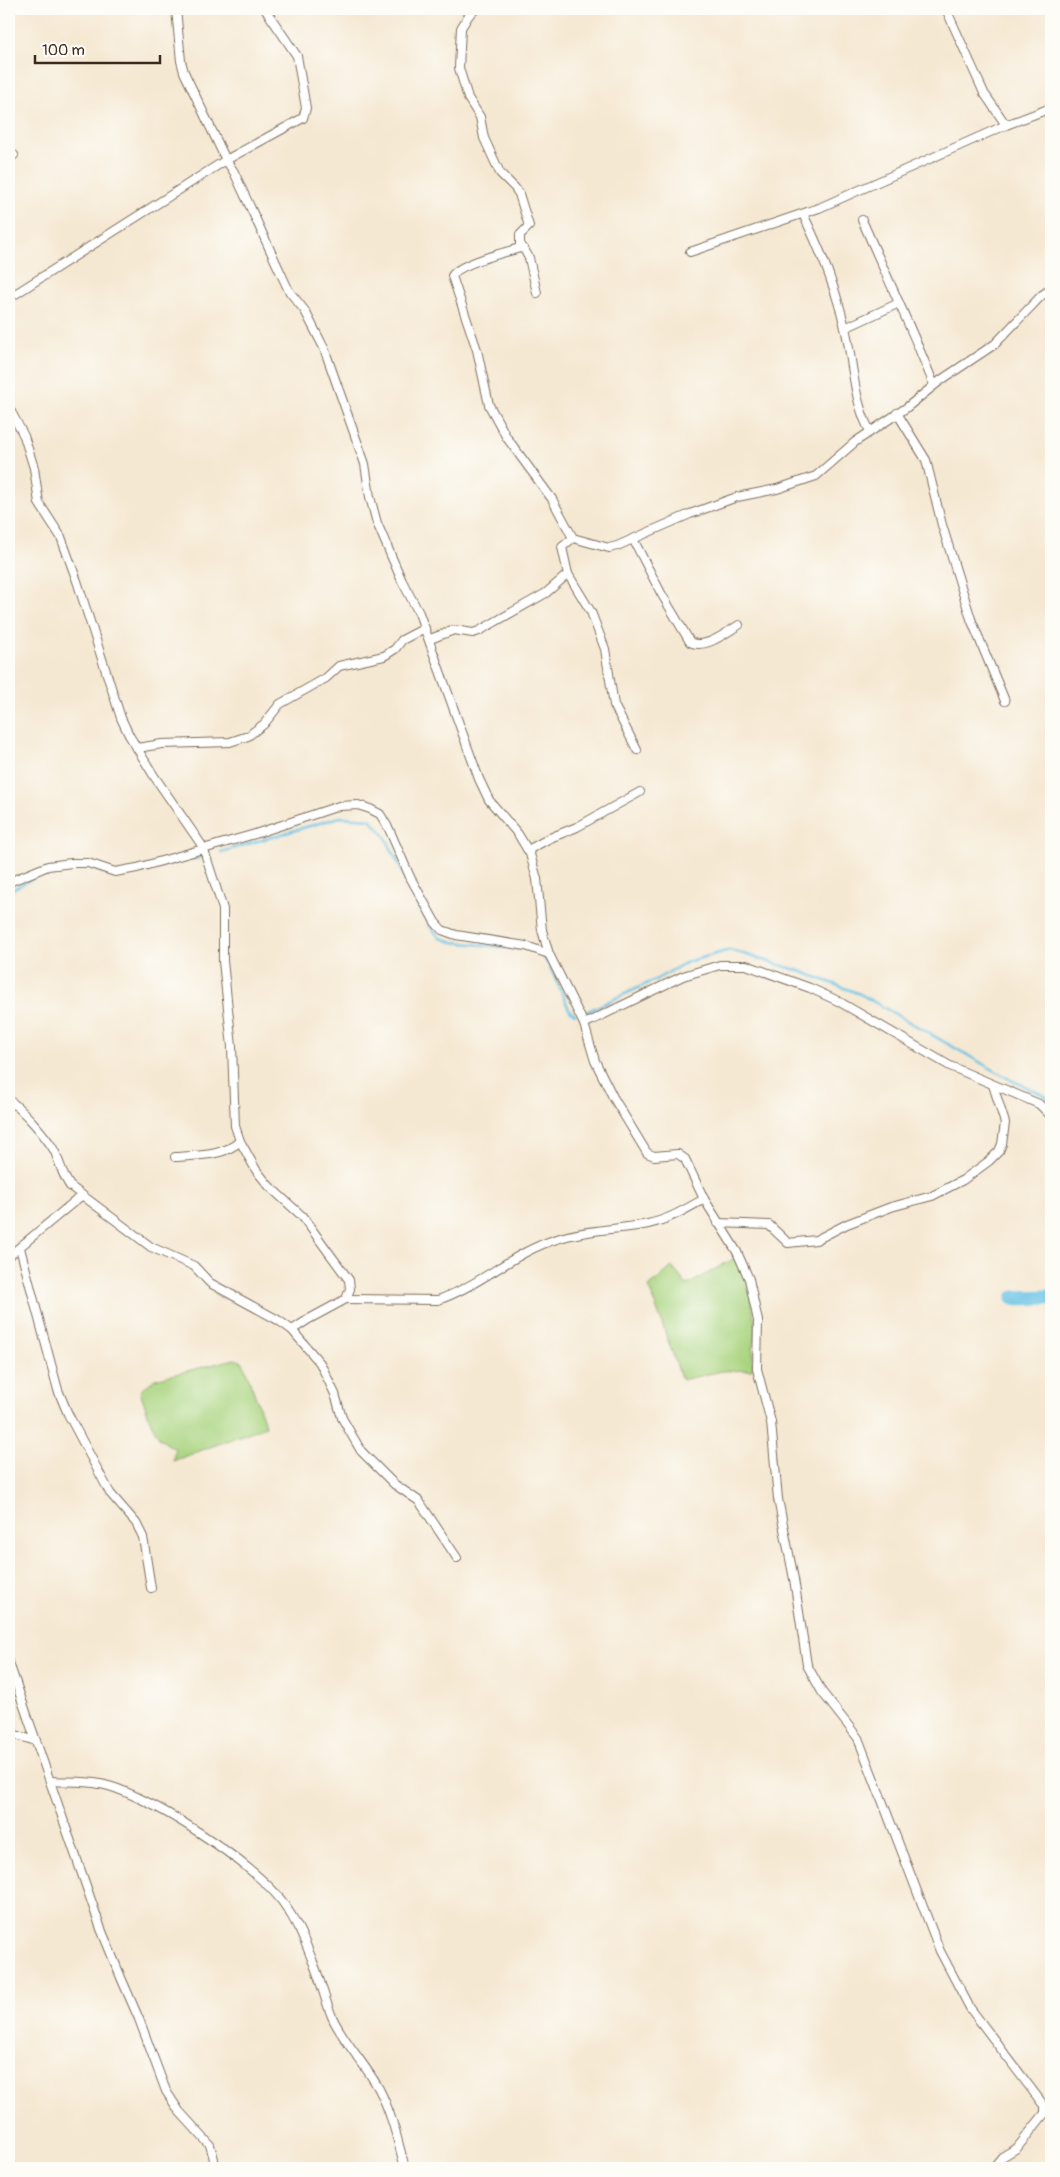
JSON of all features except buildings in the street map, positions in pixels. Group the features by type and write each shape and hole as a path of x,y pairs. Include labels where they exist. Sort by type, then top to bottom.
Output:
{"street":[{"path":"176,9 181,62 184,72 226,160 234,172 289,291 306,311 324,348 365,464 370,497 377,523 430,639 479,780 489,800 512,826 528,850 537,879 542,930 549,954 584,1024 595,1062 613,1097 647,1153 654,1156 678,1154 682,1156 704,1199 737,1252 749,1280 758,1321 757,1369 771,1422 778,1499 794,1579 807,1665 822,1692 858,1738 940,1951 956,1984 970,2008 1045,2107 1044,2113 1017,2148 1002,2156 993,2168"},
{"path":"9,298 226,160 298,121 305,114 297,56 266,9"},
{"path":"476,9 469,15 461,28 459,68 468,98 480,117 484,138 500,173 519,194 528,226 520,236 520,248"},
{"path":"946,9 984,93 1006,125"},
{"path":"690,252 803,214 1006,125 1051,108"},
{"path":"803,214 825,261 845,328 860,410 870,431"},
{"path":"862,220 934,385"},
{"path":"537,293 529,258 524,249 520,248 467,265 456,270 452,278 477,350 489,404 507,438 552,499 573,538 609,548 618,546 690,514 737,497 777,490 804,482 816,476 870,431 996,344 1042,295 1051,289"},
{"path":"845,328 899,302"},
{"path":"9,408 24,436 34,468 40,503 61,537 113,689 121,718 137,748 203,847 223,909 223,961 232,1047 236,1126 240,1141 256,1170 302,1216 349,1280 350,1289 346,1299"},
{"path":"897,413 926,460 942,525 971,619 1005,701"},
{"path":"573,538 562,547 568,574 591,612 604,649 614,705 637,750"},
{"path":"633,539 661,593 690,642 699,645 706,644 739,625"},
{"path":"430,639 454,630 473,633 479,631 530,604 568,574"},
{"path":"137,748 162,744 230,742 248,736 264,724 280,704 326,678 339,666 384,656 395,649 402,640 425,628"},
{"path":"528,850 550,838 577,827 640,792"},
{"path":"9,882 48,866 72,863 88,863 114,872 130,869 264,831 339,806 358,805 380,814 389,829 410,877 435,922 442,930 456,935 526,946 549,954"},
{"path":"584,1024 683,976 720,965 746,965 810,988 838,1001 950,1066 1039,1104 1051,1116"},
{"path":"718,1223 769,1225 785,1241 792,1244 816,1240 847,1224 891,1207 947,1190 976,1171 999,1152 1005,1124 993,1085"},
{"path":"9,1100 42,1135 54,1151 62,1175 81,1196 150,1247 194,1266 210,1282 278,1320 292,1330 320,1362 342,1418 361,1451 394,1484 419,1502 457,1558"},
{"path":"175,1157 214,1153 234,1147 240,1141"},
{"path":"9,1256 81,1196"},
{"path":"292,1330 346,1299 438,1300 453,1295 511,1259 538,1246 591,1230 649,1224 667,1218 704,1199"},
{"path":"20,1248 58,1390 68,1414 110,1493 136,1523 143,1537 151,1588"},
{"path":"9,1663 101,1929 139,2019 166,2091 179,2110 210,2145 214,2159 212,2168"},
{"path":"9,1733 36,1741"},
{"path":"50,1781 99,1783 140,1798 200,1833 271,1887 286,1906 314,1963 322,1992 334,2020 350,2049 378,2089 398,2138 406,2168"}],"green space":[{"path":"735,1258 748,1282 755,1323 752,1370 722,1371 682,1380 649,1287 672,1267 687,1285"},
{"path":"235,1359 243,1362 266,1426 173,1461 175,1449 160,1439 151,1423 140,1391 155,1379"}],"waterway":[{"path":"221,852 340,817 370,819 385,836 429,925 440,938 453,942 519,949"},
{"path":"97,870 115,875 124,875 199,858"},
{"path":"67,867 84,867"},
{"path":"9,891 52,868"},
{"path":"584,1013 655,980 687,962 730,950 800,971 860,994 1013,1081 1051,1100"},
{"path":"541,954 549,965 570,1011 575,1014"},
{"path":"1014,1298 1051,1297"}]}
